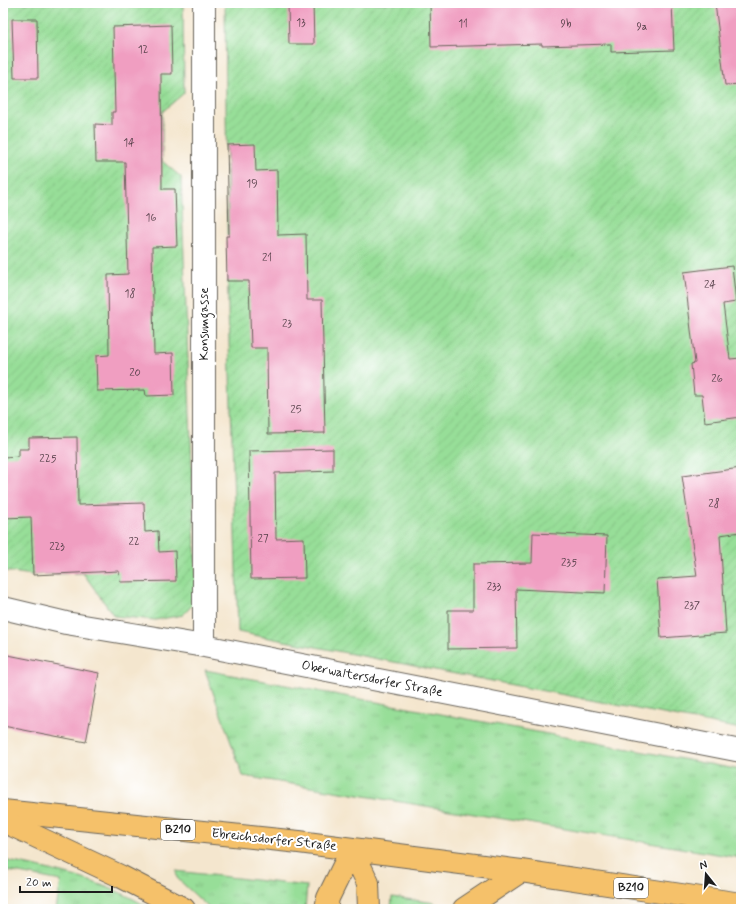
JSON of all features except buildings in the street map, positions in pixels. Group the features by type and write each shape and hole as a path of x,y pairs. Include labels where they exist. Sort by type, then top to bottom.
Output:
{"main road":[{"name":"Ebreichsdorfer Straße","path":"3,811 352,849 522,871"},
{"path":"3,821 120,876 184,909"},
{"path":"326,909 328,898 352,849"},
{"path":"352,849 368,883 369,909"},
{"path":"464,909 522,871"},
{"name":"B210","path":"522,871 741,904"}],"street":[{"name":"Konsumgasse","path":"204,3 204,646"},
{"name":"Oberwaltersdorfer Straße","path":"3,608 66,623 204,646 741,751"}],"green space":[{"path":"3,3 183,3 184,93 162,112 162,161 181,177 197,600 183,615 155,620 114,616 83,573 33,575 3,571"},
{"path":"225,3 741,3 741,729 238,632 228,309"},
{"path":"205,670 741,770 741,858 243,776"},
{"path":"3,860 41,868 98,884 134,899 151,909 56,909 61,881 3,870"},
{"path":"176,871 307,886 305,909 210,909 177,878"},
{"path":"392,897 435,903 438,909 391,909"}]}
